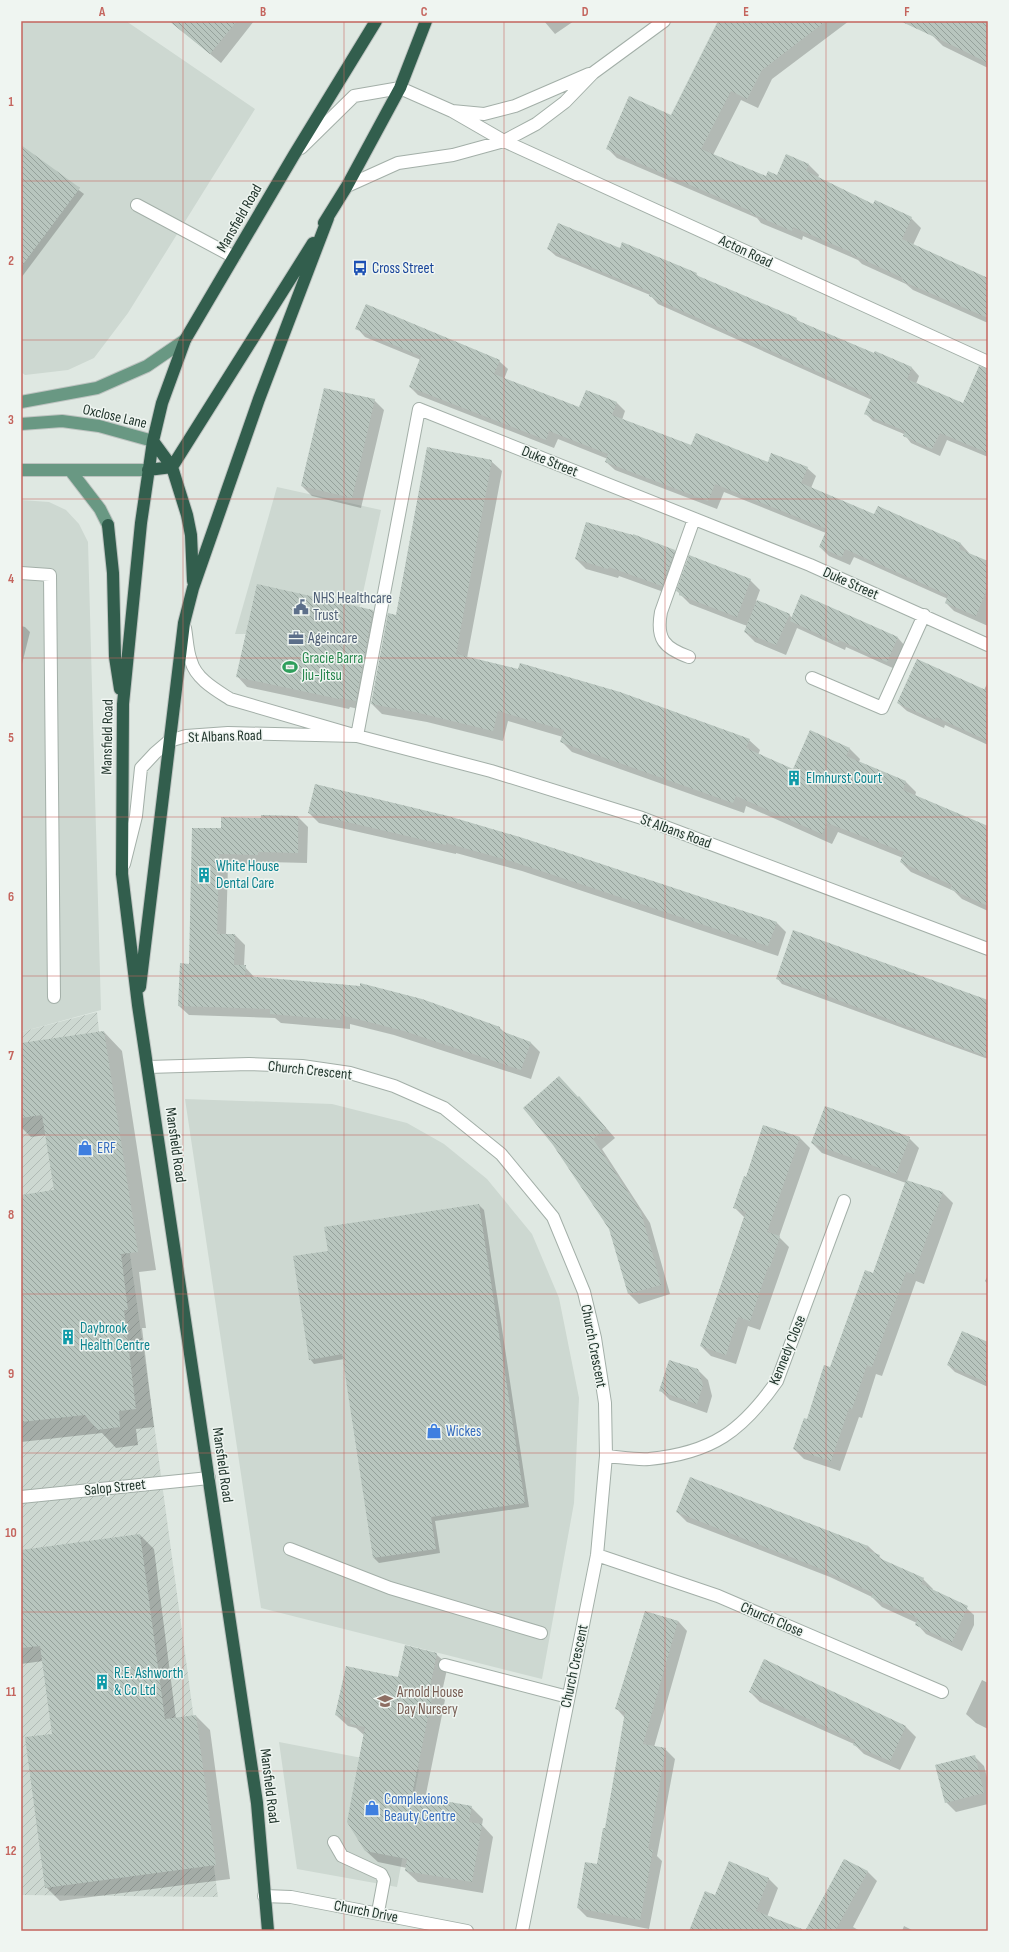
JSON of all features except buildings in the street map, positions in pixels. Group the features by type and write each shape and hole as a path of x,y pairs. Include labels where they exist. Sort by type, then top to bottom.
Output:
{"highway":[{"name":"Mansfield Road","path":"268,1931 257,1803 138,1006 122,874 123,704 141,523 148,470 162,404 185,340 294,155 376,21"},
{"name":"Mansfield Road","path":"172,467 347,186 400,88 426,21"},
{"name":"Mansfield Road","path":"138,1006 184,622 193,588 259,399 328,218"},
{"name":"Mansfield Road","path":"153,441 172,467 191,535 193,588"},
{"path":"148,470 172,467"},
{"path":"108,526 113,574 115,657 123,704"}],"main road":[{"path":"21,402 97,388 147,366 185,340"},
{"name":"Oxclose Lane","path":"21,424 62,421 99,426 153,441"},
{"path":"21,470 148,470"},
{"path":"70,470 100,509 108,526"}],"street":[{"path":"347,186 398,163 433,156 453,155 504,141 536,124 565,102 593,73 664,21"},
{"path":"294,155 354,96 400,88 452,111 484,114 515,106 593,73"},
{"name":"Acton Road","path":"452,111 504,141 988,362"},
{"path":"137,205 234,257"},
{"name":"Duke Street","path":"357,736 419,409 810,565 988,645"},
{"path":"689,657 673,652 668,647 663,640 659,623 661,612 694,519"},
{"path":"21,573 50,575 54,998"},
{"path":"812,678 882,708 924,615"},
{"name":"St Albans Road","path":"184,622 191,663 202,679 214,690 230,699 357,736 491,770 642,818 988,949"},
{"name":"St Albans Road","path":"122,874 136,816 141,768 169,741 186,736 228,733 357,736"},
{"name":"Church Crescent","path":"148,1067 249,1064 302,1066 350,1073 394,1086 444,1108 501,1154 553,1217 584,1292 595,1338 605,1402 606,1456 597,1555 522,1931"},
{"name":"Kennedy Close","path":"606,1456 648,1459 685,1452 715,1443 742,1424 762,1402 777,1381 844,1201"},
{"name":"Salop Street","path":"21,1497 209,1478"},
{"path":"290,1549 390,1588 541,1633"},
{"name":"Church Close","path":"597,1555 718,1596 942,1692"},
{"path":"445,1665 568,1696"},
{"path":"334,1842 342,1856 381,1874 384,1880 378,1912"},
{"name":"Church Drive","path":"264,1896 291,1897 378,1912 467,1931"}],"shaded area":[{"path":"21,21 126,21 255,109 128,313 94,358 68,370 25,375 21,372"},
{"path":"277,487 381,510 349,657 246,634 235,634"},
{"path":"21,500 49,502 66,510 79,524 88,542 101,1010 21,1032"},
{"path":"97,1012 218,1897 21,1895 21,1032"},
{"path":"185,1099 332,1104 407,1123 444,1144 487,1179 532,1234 559,1298 579,1398 574,1503 542,1679 261,1608"},
{"path":"279,1742 419,1769 397,1887 297,1869"}],"place":[{"name":"Cross Street","path":"360,268"},
{"name":"NHS Healthcare Trust","path":"301,607"},
{"name":"Ageincare","path":"296,638"},
{"name":"Gracie Barra Jiu-Jitsu","path":"290,667"},
{"name":"Elmhurst Court","path":"794,778"},
{"name":"White House Dental Care","path":"204,875"},
{"name":"ERF","path":"85,1148"},
{"name":"Daybrook Health Centre","path":"68,1337"},
{"name":"Wickes","path":"434,1431"},
{"name":"R.E. Ashworth & Co Ltd","path":"102,1682"},
{"name":"Arnold House Day Nursery","path":"385,1701"},
{"name":"Complexions Beauty Centre","path":"372,1808"}]}
